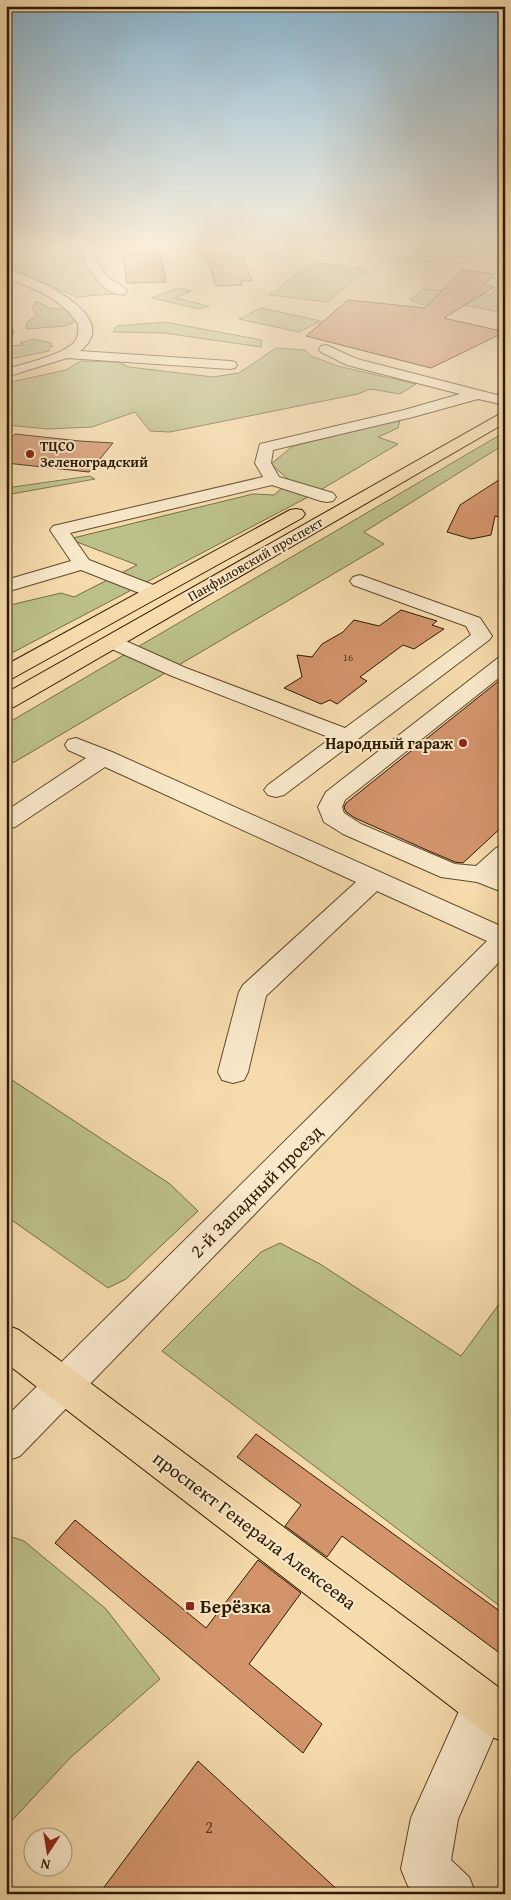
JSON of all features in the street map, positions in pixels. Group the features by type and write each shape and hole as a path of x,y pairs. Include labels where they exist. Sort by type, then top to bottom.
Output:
{"main road":[{"path":"486,410 504,405"},
{"name":"Панфиловский проспект","path":"6,702 112,642 504,405"},
{"path":"404,455 454,427"},
{"name":"Панфиловский проспект","path":"6,674 344,488"},
{"name":"проспект Генерала Алексеева","path":"6,1341 495,1712"}],"street":[{"path":"6,373 63,354 82,341 83,338"},
{"path":"326,349 352,362 478,394 504,405"},
{"path":"63,354 230,365"},
{"path":"273,480 263,462 266,447 408,414 478,394"},
{"path":"154,592 82,564 59,530 273,480 327,497"},
{"path":"6,586 82,564"},
{"path":"276,790 482,636 473,622 360,581"},
{"path":"112,642 179,672 348,737"},
{"path":"505,662 334,797 330,807 333,817 352,829 450,871 482,875 505,884"},
{"path":"76,745 505,939"},
{"path":"6,822 104,758"},
{"path":"482,875 505,853"},
{"path":"233,1072 254,992 374,880"},
{"name":"2-й Западный проезд","path":"6,1443 505,939"},
{"path":"452,1894 425,1869 435,1818 495,1712"}],"green space":[{"path":"6,338 11,338 7,346 23,345 20,343 34,339 51,343 53,346 50,347 49,351 6,360"},
{"path":"196,338 249,338 262,340 261,347"},
{"path":"276,348 305,350 311,356 338,366 416,384 400,394 370,389 358,394 170,432 150,431 135,412 92,427 48,429 6,425 6,383 66,370 81,361 118,362 129,367 213,377 239,373"},
{"path":"400,420 398,428 378,437 398,444 312,495 6,656 6,606 61,593 74,597 137,565 69,539 253,494 274,495 290,481 271,464 293,446"},
{"path":"505,432 505,444 364,532 384,544 6,767 6,724"},
{"path":"90,476 95,479 6,495 6,488"},
{"path":"6,1076 170,1184 198,1211 126,1279 108,1288 6,1216"},
{"path":"280,1243 320,1264 461,1356 505,1296 505,1610 162,1351 261,1252"},
{"path":"6,1535 24,1541 106,1609 160,1679 70,1758 6,1827"}],"building":[{"path":"313,338 493,338 431,368"},
{"name":"ТЦСО Зеленоградский","path":"15,434 113,443 89,472 6,463 6,443"},
{"path":"505,476 505,519 495,516 491,535 471,539 447,532 460,505"},
{"path":"401,610 437,621 432,625 444,629 414,649 403,645 360,677 367,681 337,704 330,700 321,704 284,688 302,677 297,655 312,657 322,644 343,632 354,620 379,626"},
{"name":"Народный гараж","path":"505,676 505,824 463,863 455,862 429,851 355,818 346,812 344,807 346,803"},
{"path":"256,1434 505,1615 505,1657 342,1536 327,1557 285,1526 301,1505 237,1457"},
{"path":"75,1520 206,1628 258,1560 301,1593 249,1664 322,1724 303,1753 55,1543"},
{"path":"198,1761 342,1894 99,1894"}],"place":[{"name":"ТЦСО Зеленоградский","path":"30,454"},
{"name":"Народный гараж","path":"463,743"},
{"name":"Берёзка","path":"190,1606"}]}
